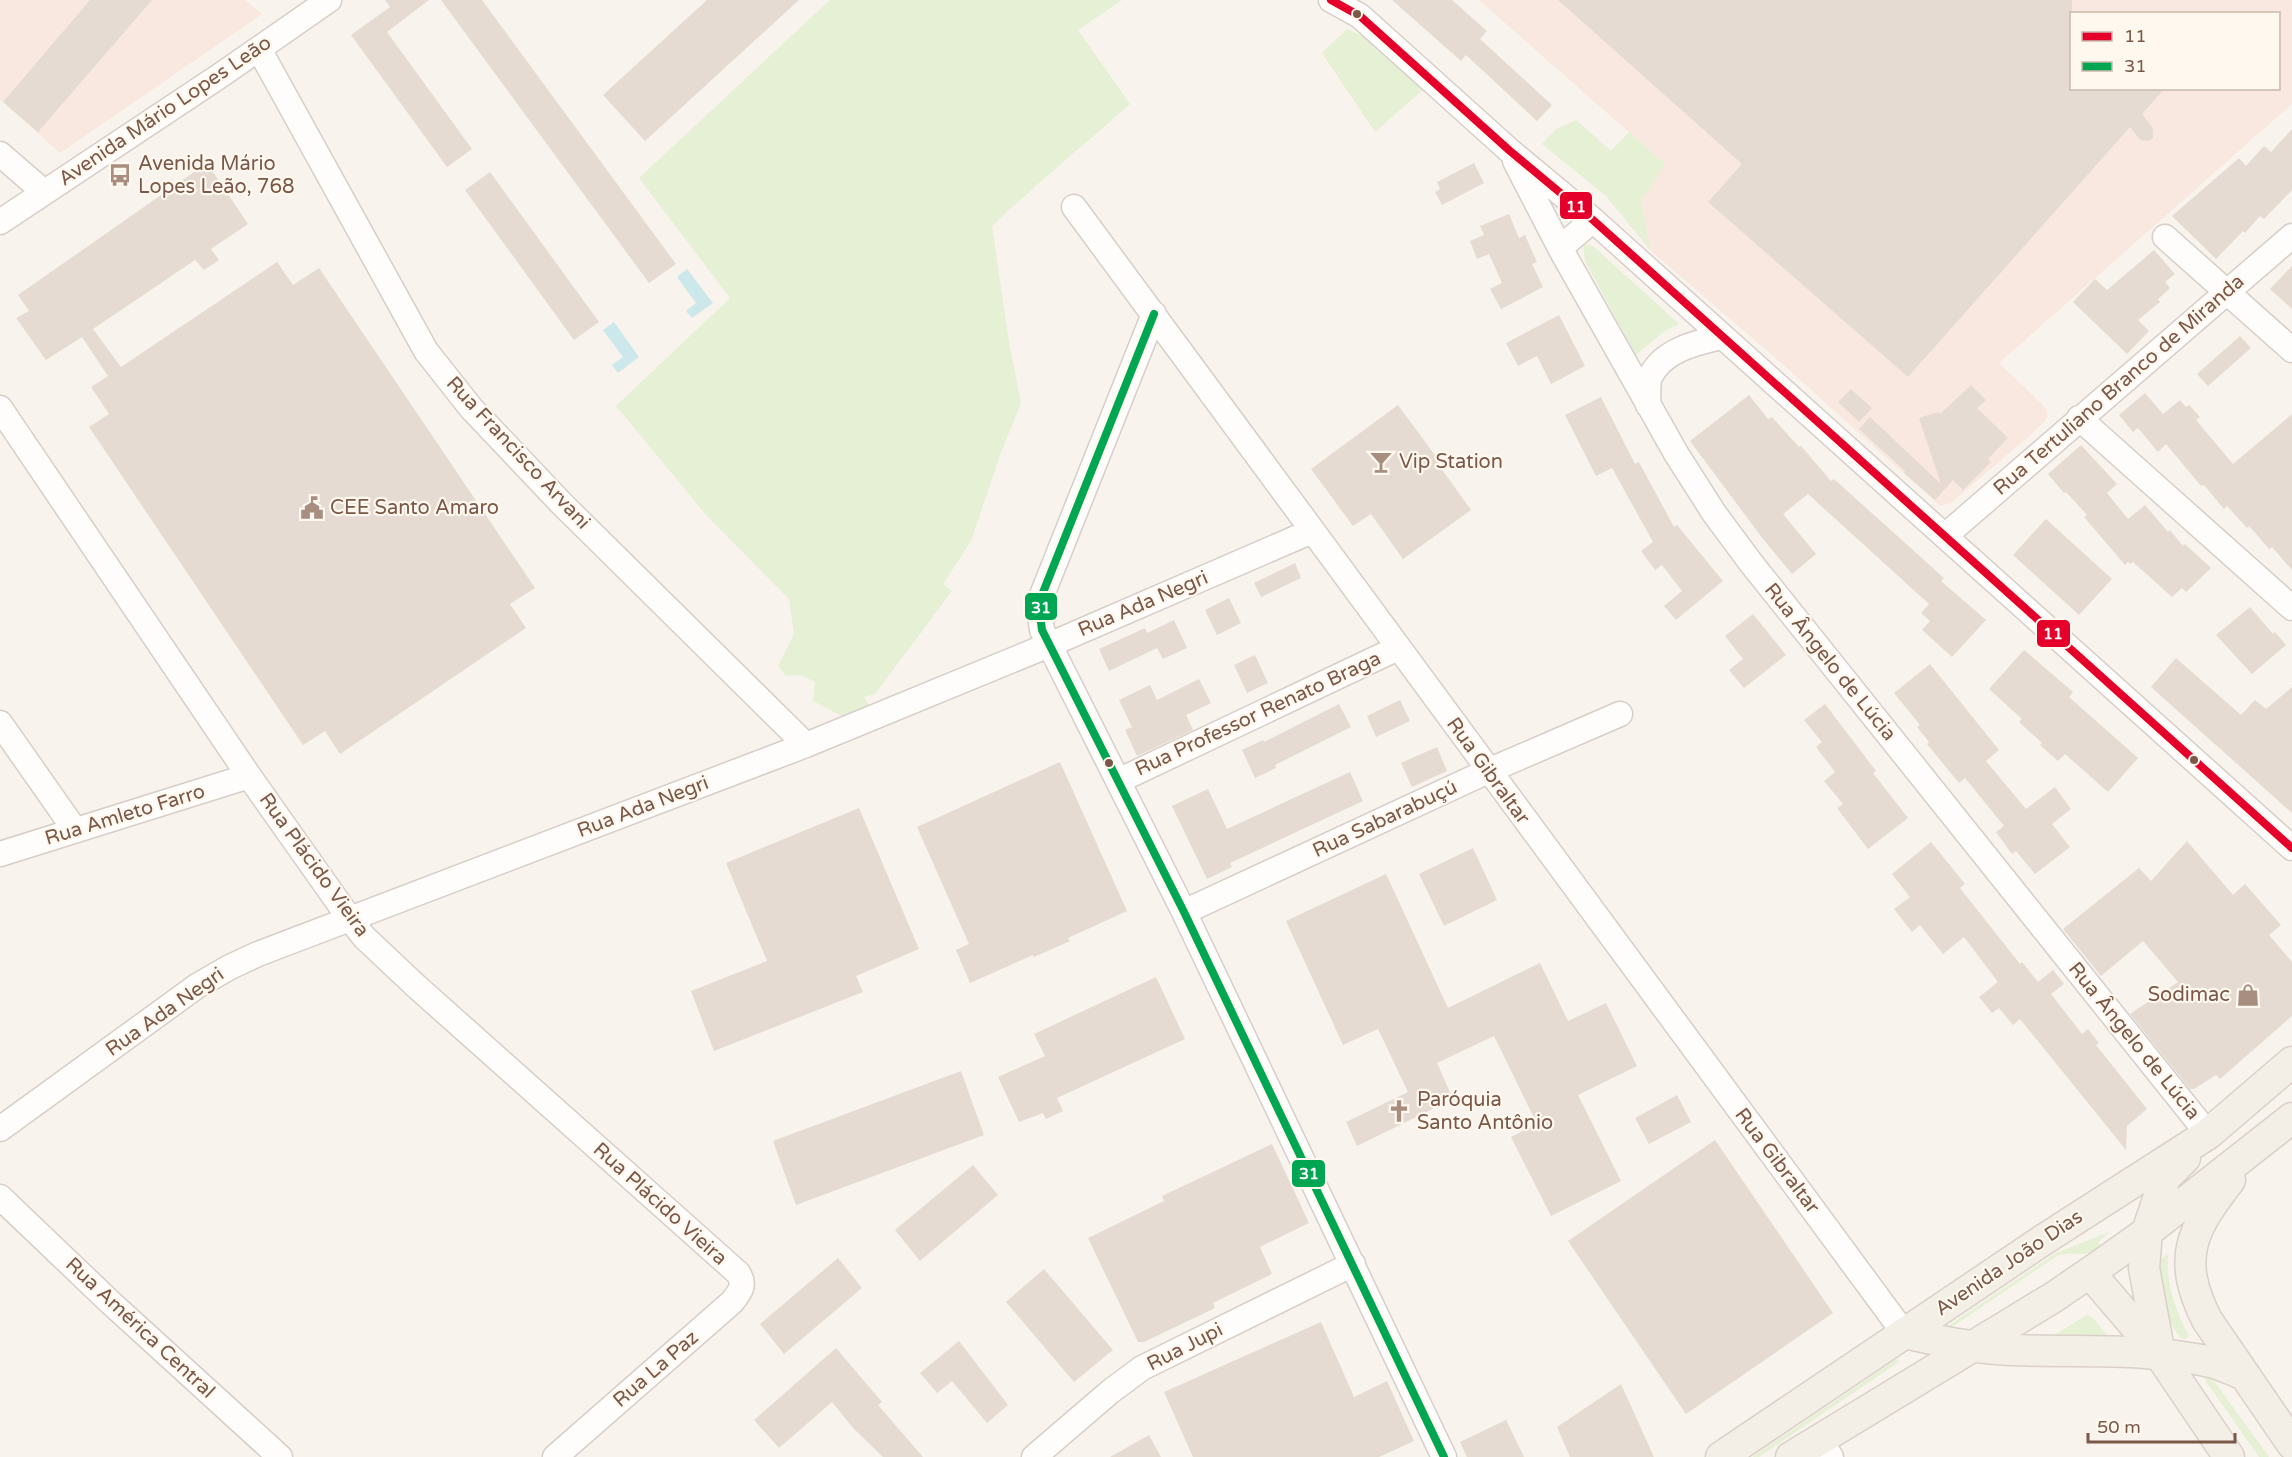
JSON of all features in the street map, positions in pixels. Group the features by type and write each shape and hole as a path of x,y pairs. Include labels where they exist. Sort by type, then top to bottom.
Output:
{"main road":[{"name":"Avenida João Dias","path":"1721,1457 2062,1227 2208,1134 2292,1062"},
{"path":"1791,1457 1825,1448 1972,1347 2090,1273 2147,1232 2292,1118"},
{"path":"2160,1355 2144,1268 2147,1232 2165,1178 2208,1134"},
{"path":"2256,1147 2207,1209 2193,1242 2191,1278 2207,1320 2292,1444"},
{"path":"2090,1273 2160,1355 2229,1457"},
{"path":"1904,1333 1972,1347 2028,1351 2126,1350 2213,1362 2245,1375"}],"street":[{"name":"Avenida Mário Lopes Leão","path":"0,222 329,0"},
{"path":"1331,0 1360,16 1510,151 1593,220 2292,848"},
{"name":"Rua Francisco Arvani","path":"259,49 426,351 471,408 570,512 806,746"},
{"name":"Rua Ângelo de Lúcia","path":"1510,151 1560,248 1690,477 1751,563 2208,1134"},
{"path":"0,154 44,192"},
{"name":"Rua Gibraltar","path":"1074,207 1904,1333"},
{"path":"1560,248 1593,220"},
{"name":"Rua Tertuliano Branco de Miranda","path":"1946,535 2292,236"},
{"path":"2165,237 2292,350"},
{"path":"1154,314 1042,595 1040,614 1042,630 1184,912 1444,1457"},
{"path":"1648,405 1649,379 1668,356 1696,343 1721,337"},
{"name":"Rua Plácido Vieira","path":"0,408 249,776 364,937 738,1273"},
{"path":"2079,418 2292,608"},
{"name":"Rua Ada Negri","path":"0,1129 197,986 258,954 806,746 1049,645 1312,531"},
{"name":"Rua Professor Renato Braga","path":"1118,781 1398,648"},
{"name":"Rua Sabarabuçú","path":"1184,912 1488,771 1620,714"},
{"path":"0,723 75,830"},
{"name":"Rua Amleto Farro","path":"0,854 249,776"},
{"name":"Rua América Central","path":"0,1197 111,1303 280,1457"},
{"name":"Rua Jupi","path":"1034,1457 1111,1391 1142,1368 1353,1264"},
{"name":"Rua La Paz","path":"555,1457 732,1302 743,1286 738,1273"}],"shaded area":[{"path":"0,0 245,0 262,14 60,153 0,99"},
{"path":"1479,0 2292,0 2292,104 1999,363 2044,406 2047,418 1951,503 1940,506 1788,369 1651,251 1641,201 1665,164"}],"green space":[{"path":"830,0 1122,0 1078,30 1130,104 992,226 1009,342 1021,403 1000,455 971,541 943,584 952,591 875,694 864,697 869,705 842,716 813,701 815,682 800,675 786,676 778,666 794,634 789,599 708,517 616,406 730,298 639,178"},
{"path":"1347,29 1370,39 1425,88 1375,132 1322,53"},
{"path":"1576,120 1611,151 1629,132 1665,164 1641,201 1651,251 1606,196 1542,144 1556,129"},
{"path":"1583,244 1593,246 1679,324 1666,330 1636,355 1585,261"},
{"path":"2109,1232 2098,1242 2102,1247 2084,1254 2057,1256 1952,1327 1948,1326 2056,1253"},
{"path":"2168,1254 2168,1276 2172,1296 2189,1336 2185,1339 2180,1338 2167,1318 2156,1263"},
{"path":"2087,1315 2093,1318 2111,1340 2046,1340"},
{"path":"1897,1359 1899,1362 1759,1457 1752,1457"},
{"path":"2201,1374 2214,1381 2269,1457 2259,1457"}],"water":[{"path":"687,269 713,303 692,318 686,311 696,303 677,277"},
{"path":"614,322 639,357 618,373 612,365 623,357 603,330"}],"building":[{"path":"90,0 152,0 38,132 3,102"},
{"path":"385,0 429,0 387,32 472,149 447,167 351,35 390,7"},
{"path":"441,0 482,0 676,264 649,283"},
{"path":"707,0 799,0 645,141 603,95"},
{"path":"1392,0 1452,0 1487,31 1480,39 1552,105 1537,121 1466,55 1461,61"},
{"path":"1558,0 2072,0 2070,90 2163,90 2142,114 2153,128 2153,138 2149,141 2140,140 2130,127 1908,377 1708,202 1742,164"},
{"path":"2292,129 2292,190 2264,219 2260,216 2216,259 2172,216 2239,158 2246,166 2264,146 2271,152"},
{"name":"CEE Santo Amaro","path":"207,163 248,224 211,249 219,260 204,270 195,260 93,329 121,367 277,262 293,285 319,268 535,588 510,604 526,628 340,754 325,731 303,745 89,427 109,414 91,387 108,376 82,337 46,360 16,318 29,311 18,295"},
{"path":"1474,163 1484,183 1442,205 1435,192 1440,189 1437,182"},
{"path":"490,172 599,322 574,340 465,190"},
{"path":"1509,214 1519,238 1525,235 1537,262 1532,264 1543,287 1501,309 1490,289 1502,283 1489,254 1477,259 1470,241 1484,235 1480,226"},
{"path":"2154,250 2175,274 2165,282 2170,288 2158,299 2160,302 2138,320 2149,331 2127,354 2073,302 2095,279 2107,290"},
{"path":"2292,266 2292,309 2270,289"},
{"path":"1559,315 1585,366 1551,384 1537,356 1518,366 1506,343"},
{"path":"2240,336 2251,348 2208,386 2197,374"},
{"path":"1971,385 1986,400 1977,408 2008,438 1988,459 1991,462 1963,490 1953,480 1935,500 1859,429 1870,417 1941,484 1919,418 1938,412 1940,414"},
{"path":"1851,389 1872,408 1859,422 1838,402"},
{"path":"2145,393 2163,414 2180,400 2186,407 2189,405 2200,417 2196,420 2233,464 2292,414 2292,570 2272,547 2269,549 2249,526 2247,528 2227,506 2224,509 2204,485 2201,486 2166,444 2158,452 2138,428 2133,432 2119,415"},
{"path":"1749,395 1768,419 1772,417 1831,481 1834,479 1944,578 1941,581 1986,620 1952,657 1922,630 1930,621 1921,613 1929,604 1808,494 1783,514 1816,554 1792,574 1763,539 1690,441"},
{"path":"1601,397 1635,464 1639,462 1674,527 1677,525 1723,581 1676,620 1664,606 1682,591 1662,565 1655,570 1641,551 1653,542 1612,468 1596,476 1565,415"},
{"path":"1398,405 1440,462 1438,464 1471,510 1403,559 1371,514 1353,526 1311,469"},
{"path":"2081,445 2117,484 2107,493 2128,519 2145,505 2168,532 2170,530 2183,546 2185,544 2211,568 2186,592 2182,588 2172,597 2133,562 2125,565 2084,517 2087,515 2048,474"},
{"path":"2046,519 2112,579 2079,615 2013,555"},
{"path":"1295,563 1301,578 1261,597 1254,583"},
{"path":"1229,598 1241,623 1217,635 1205,610"},
{"path":"2250,607 2273,634 2275,632 2286,645 2252,674 2216,635"},
{"path":"1753,614 1786,655 1744,688 1729,670 1743,659 1725,636"},
{"path":"1174,620 1187,648 1163,659 1157,648 1109,671 1099,649 1145,628 1147,633"},
{"path":"2024,650 2073,692 2069,697 2138,758 2108,792 2065,754 2058,761 2019,722 2022,719 1989,689"},
{"path":"1255,655 1268,683 1247,693 1234,665"},
{"path":"2176,658 2241,715 2255,700 2266,709 2292,687 2292,813 2151,687"},
{"path":"1930,664 1999,750 1986,761 2026,809 2055,787 2071,809 2052,824 2070,847 2035,874 2016,851 2012,854 1996,832 2004,826 1965,778 1959,783 1927,744 1929,742 1917,727 1920,725 1894,693"},
{"path":"1199,679 1211,703 1186,715 1193,730 1137,756 1125,730 1132,727 1119,700 1150,685 1157,700"},
{"path":"1400,700 1410,721 1376,737 1367,716"},
{"path":"1339,704 1351,727 1275,765 1276,768 1255,778 1242,750 1263,740 1264,742"},
{"path":"1825,704 1876,771 1873,773 1908,818 1868,849 1837,808 1843,804 1824,781 1835,772 1816,747 1822,742 1804,720"},
{"path":"1437,747 1447,771 1412,787 1401,763"},
{"path":"1060,762 1127,911 1068,938 1070,941 970,983 956,950 969,944 917,827"},
{"path":"1350,772 1363,801 1230,863 1232,867 1207,879 1172,806 1208,789 1227,829"},
{"path":"859,808 919,949 856,976 863,992 714,1051 691,991 767,961 726,863"},
{"path":"2187,841 2233,895 2245,884 2281,925 2269,935 2292,962 2292,1016 2220,1079 2216,1075 2194,1089 2190,1089 2130,1014 2178,982 2143,941 2101,976 2063,929 2139,868 2151,881"},
{"path":"1931,842 1965,884 1960,888 2020,964 2022,962 2038,982 2053,970 2064,984 2051,994 2082,1034 2088,1029 2099,1043 2096,1045 2147,1109 2127,1126 2126,1150 2020,1019 2013,1025 1999,1008 1992,1013 1979,997 1998,982 1964,937 1943,954 1920,925 1912,932 1894,909 1910,897 1892,874"},
{"path":"1473,848 1497,900 1444,926 1419,874"},
{"path":"1386,874 1448,1008 1540,963 1568,1021 1606,1003 1637,1066 1578,1095 1621,1181 1551,1216 1511,1137 1537,1124 1494,1036 1437,1063 1453,1099 1357,1146 1346,1122 1408,1092 1378,1029 1343,1045 1286,921"},
{"path":"1156,977 1185,1039 1057,1098 1063,1111 1046,1119 1043,1113 1019,1122 998,1077 1045,1056 1034,1034"},
{"path":"961,1071 984,1135 796,1205 773,1141"},
{"path":"1677,1095 1691,1122 1649,1144 1635,1118"},
{"path":"1715,1140 1833,1313 1686,1414 1568,1241"},
{"path":"1272,1144 1309,1223 1260,1247 1272,1274 1213,1303 1215,1308 1144,1342 1138,1342 1088,1238 1164,1201 1162,1196"},
{"path":"973,1165 998,1195 920,1261 895,1230"},
{"path":"838,1258 862,1288 784,1354 760,1324"},
{"path":"1044,1269 1113,1350 1074,1382 1006,1302"},
{"path":"1321,1322 1354,1397 1387,1381 1414,1441 1379,1457 1193,1457 1164,1392"},
{"path":"959,1341 1008,1405 987,1423 952,1381 937,1393 920,1373"},
{"path":"836,1348 882,1402 878,1405 923,1457 883,1457 853,1428 832,1402 779,1448 754,1420"},
{"path":"1621,1384 1654,1457 1570,1457 1557,1427"},
{"path":"1506,1420 1524,1457 1467,1457 1460,1442"},
{"path":"1149,1435 1161,1457 1110,1457"}],"transit line":[{"name":"11","path":"1331,0 1360,16 1510,151 1593,220 2292,848"},
{"name":"31","path":"1154,314 1042,595 1040,614 1042,630 1184,912 1444,1457"}],"place":[{"name":"Avenida Mário Lopes Leão, 768","path":"120,175"},
{"name":"Vip Station","path":"1381,462"},
{"name":"CEE Santo Amaro","path":"312,508"},
{"name":"Sodimac","path":"2248,995"},
{"name":"Paróquia Santo Antônio","path":"1399,1111"}]}
